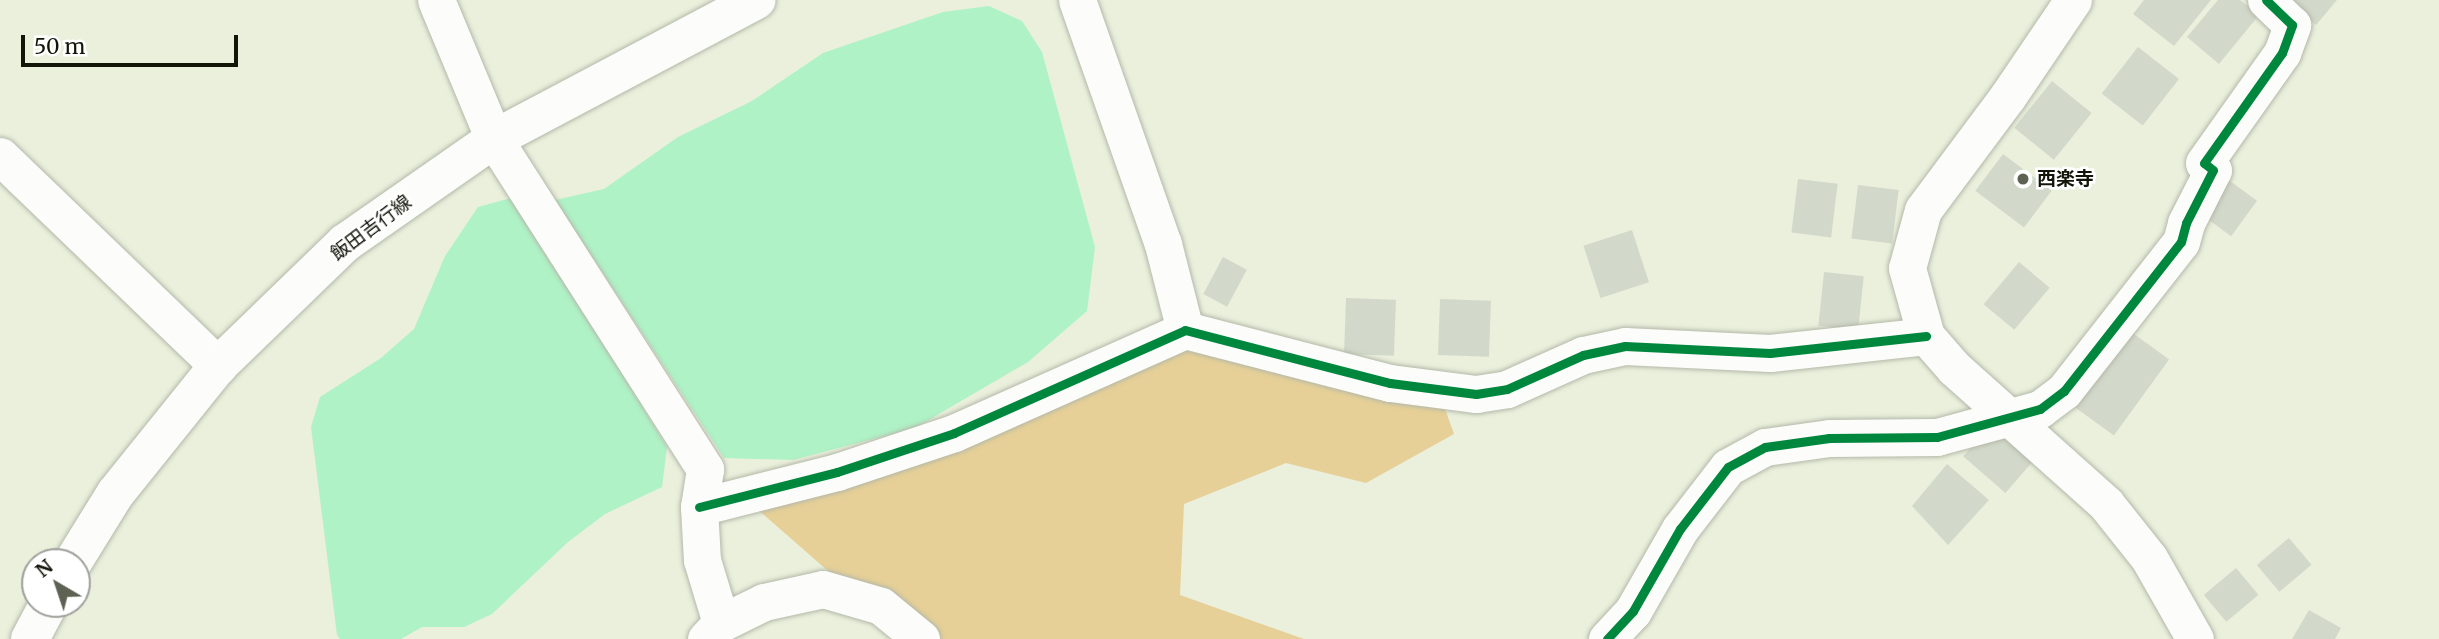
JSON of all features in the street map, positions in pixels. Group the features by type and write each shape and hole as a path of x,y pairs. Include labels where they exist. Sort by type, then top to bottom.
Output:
{"main road":[{"name":"飯田吉行線","path":"82,548 115,494 218,366 345,243 494,139 757,0"},
{"path":"30,639 41,618"}],"street":[{"path":"436,0 494,139 705,469 699,507 702,560 713,631 764,602 823,589 881,606 921,639"},
{"path":"1077,0 1163,244 1185,330"},
{"path":"2073,0 2008,96 1923,211 1907,268 1926,336 1954,368 2106,504 2149,558 2195,639"},
{"path":"1607,639 1633,611 1680,529 1728,467 1765,447 1829,438 1937,437 2012,419 2040,409 2064,391 2181,242 2186,223 2213,170 2204,163 2282,53 2292,24 2266,0"},
{"path":"0,156 218,366"},
{"path":"699,507 837,472 954,433 1185,330 1390,383 1476,394 1507,389 1583,355 1625,346 1770,353 1926,336"}],"shaded area":[{"path":"989,6 1022,21 1042,52 1095,247 1087,311 1028,362 915,428 793,460 724,458 555,200 604,189 678,137 752,101 823,53 943,12"},
{"path":"515,197 667,447 662,487 605,514 568,542 492,614 464,627 422,627 401,639 340,639 337,635 311,427 320,397 381,358 414,329 445,256 478,207"},
{"path":"1185,330 1438,389 1454,434 1366,483 1286,463 1184,504 1180,595 1304,639 906,639 741,495"}],"building":[{"path":"2144,0 2211,0 2174,46 2133,14"},
{"path":"2218,0 2240,0 2259,15 2219,64 2187,37"},
{"path":"2285,0 2337,0 2316,25"},
{"path":"2138,47 2179,79 2143,126 2102,93"},
{"path":"2052,81 2092,113 2054,160 2014,128"},
{"path":"2003,154 2052,191 2024,227 1975,191"},
{"path":"2219,173 2257,201 2231,236 2193,209"},
{"path":"1798,179 1838,184 1831,237 1791,233"},
{"path":"1858,185 1899,190 1892,244 1851,239"},
{"path":"1632,230 1649,282 1600,298 1583,246"},
{"path":"1223,257 1247,270 1227,307 1203,294"},
{"path":"2019,262 2050,288 2014,330 1984,304"},
{"path":"1824,272 1864,276 1858,330 1818,326"},
{"path":"1346,298 1396,300 1394,356 1344,354"},
{"path":"1440,299 1491,301 1489,357 1438,355"},
{"path":"2123,326 2169,360 2114,436 2068,402"},
{"path":"1992,423 2034,460 2005,493 1963,456"},
{"path":"1947,464 1989,500 1948,545 1912,506"},
{"path":"2289,538 2311,565 2279,592 2257,565"},
{"path":"2236,568 2258,595 2226,622 2204,595"},
{"path":"2309,610 2341,628 2335,639 2292,639"}],"cycle path":[{"path":"1607,639 1633,611 1680,529 1728,467 1765,447 1829,438 1937,437 2040,409 2064,391 2181,242 2186,223 2213,170 2204,163 2282,53 2292,25 2266,0"},
{"path":"699,507 837,472 954,433 1185,330 1390,383 1476,394 1507,389 1583,355 1625,346 1770,353 1926,336"}],"place":[{"name":"西楽寺","path":"2023,179"}]}
